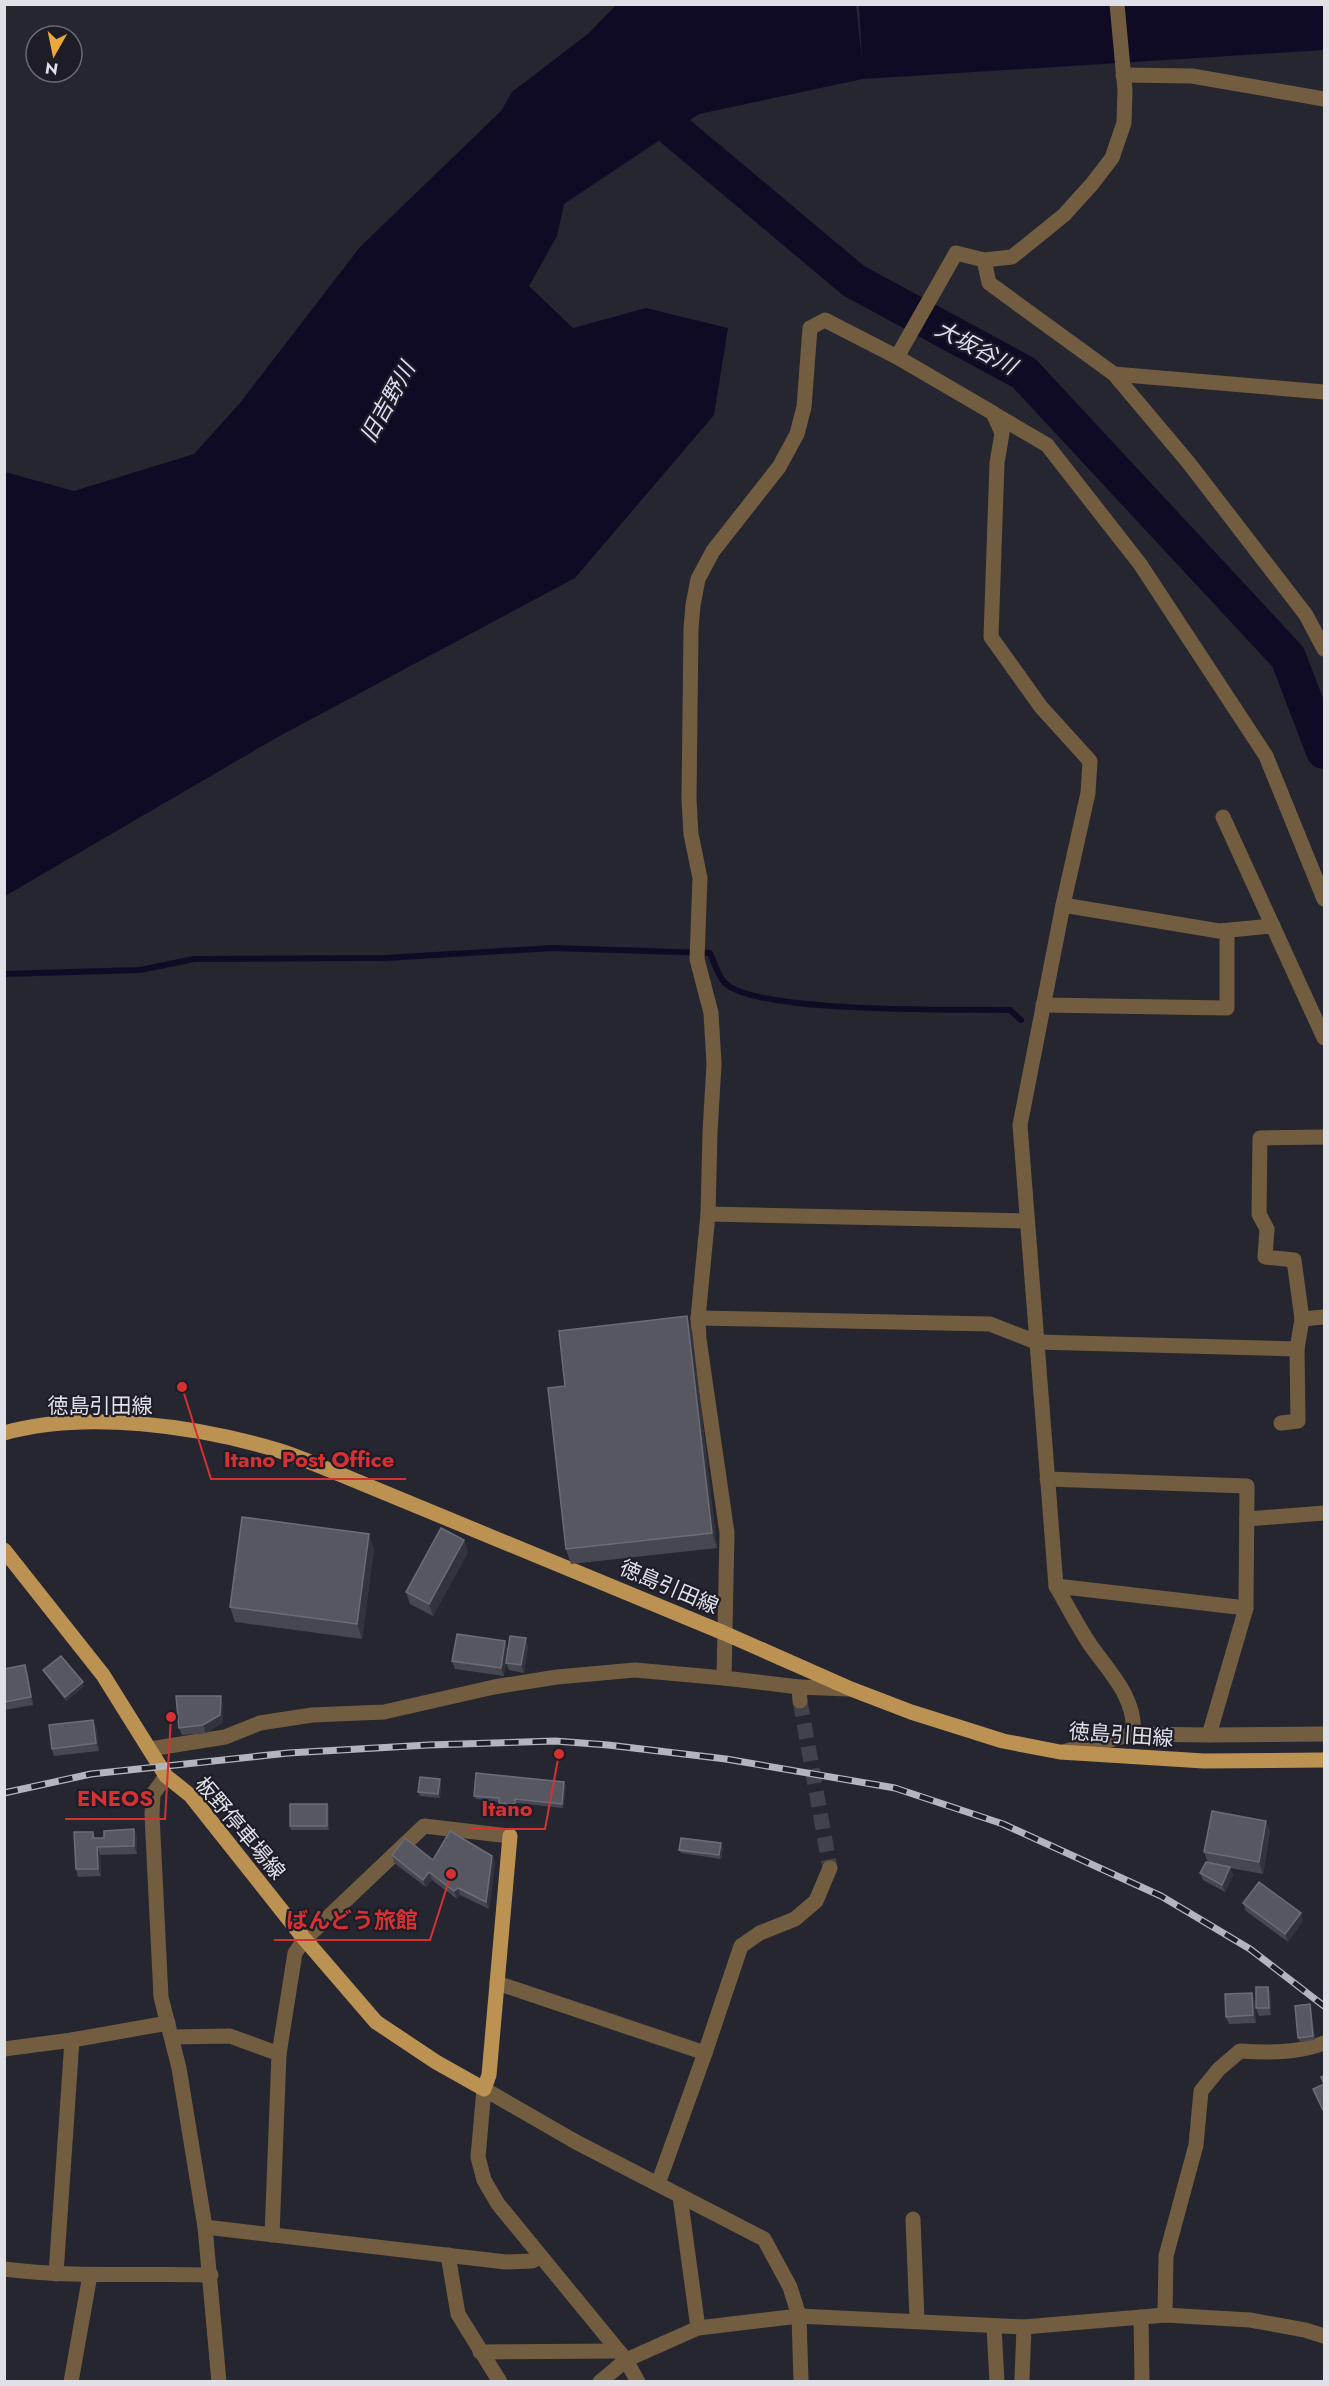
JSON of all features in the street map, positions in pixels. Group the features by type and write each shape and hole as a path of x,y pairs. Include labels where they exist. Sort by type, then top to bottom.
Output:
{"main road":[{"name":"徳島引田線","path":"4,1433 61,1423 136,1423 219,1436 277,1450 348,1477 724,1633 851,1689 911,1712 1003,1741 1060,1752 1204,1761 1324,1760"},
{"name":"板野停車場線","path":"4,1550 103,1675 166,1776 191,1796 305,1939 376,2022 436,2062 484,2089"},
{"path":"484,2089 489,2075 510,1836"}],"street":[{"path":"897,357 956,253 984,260 1012,257 1064,215 1112,158 1124,123 1125,90 1117,4"},
{"path":"1122,70 1192,76 1324,99"},
{"path":"984,260 988,283 1114,374 1188,462 1306,615 1324,649"},
{"path":"724,1678 727,1533 699,1339 698,1318 708,1214 714,1064 711,1012 697,953 700,878 691,834 689,800 690,629 698,579 713,551 779,467 797,434 804,407 810,328 825,320 897,357 1047,445 1140,564 1266,756 1324,899"},
{"path":"1114,374 1324,392"},
{"path":"993,413 1002,433 998,463 991,637 1041,707 1090,761 1088,793 1063,905 1020,1125 1056,1586 1088,1643 1124,1692 1134,1724 1133,1734"},
{"path":"1223,817 1324,1038"},
{"path":"1063,905 1219,932 1273,926"},
{"path":"1043,1005 1227,1008 1227,931"},
{"path":"1281,1423 1298,1421 1297,1349 1302,1319 1294,1260 1265,1257 1267,1229 1259,1214 1260,1138 1324,1137"},
{"path":"708,1214 1027,1221"},
{"path":"1302,1319 1324,1317"},
{"path":"698,1318 990,1324 1036,1342 1297,1349"},
{"path":"1047,1479 1247,1486 1246,1608 1209,1735"},
{"path":"1247,1519 1324,1514"},
{"path":"1056,1586 1246,1608"},
{"path":"150,1749 225,1737 260,1723 312,1714 384,1712 494,1687 557,1677 635,1670 724,1678 800,1694 851,1689"},
{"path":"1060,1752 1133,1734 1324,1734"},
{"path":"166,1776 153,1794 161,1997 179,2068 206,2227 219,2382"},
{"path":"272,2235 279,2054 296,1953 305,1939 424,1826 510,1836"},
{"path":"658,2184 741,1946 760,1934 795,1919 816,1901 830,1868"},
{"path":"497,1983 705,2053"},
{"path":"4,2049 170,2030 230,2036 279,2054"},
{"path":"56,2274 72,2040"},
{"path":"1165,2315 1166,2256 1196,2145 1201,2091 1219,2069 1240,2050 1269,2053 1312,2048 1324,2044"},
{"path":"638,2382 622,2355 498,2204 484,2180 478,2157 484,2089 576,2142 764,2240 790,2287 799,2316 801,2382"},
{"path":"680,2196 698,2328"},
{"path":"913,2219 917,2320"},
{"path":"206,2227 506,2262 532,2261 540,2256"},
{"path":"448,2255 458,2314 500,2382"},
{"path":"4,2270 90,2275 141,2273 211,2275"},
{"path":"71,2382 90,2275"},
{"path":"480,2352 622,2355 698,2328 799,2316 1024,2327 1165,2315 1250,2320 1305,2330 1324,2336"},
{"path":"1141,2317 1142,2382"},
{"path":"994,2326 997,2382"},
{"path":"1022,2379 1024,2327"},
{"path":"600,2382 622,2355"}],"water":[{"name":"旧吉野川","path":"616,5 856,5 862,61 859,5 1324,5 1324,50 863,79 699,114 564,204 557,236 529,286 573,328 646,308 728,328 714,415 575,578 276,738 5,896 5,472 74,491 194,454 240,403 360,247 501,111 512,92 589,33"}],"building":[{"path":"687,1316 712,1533 566,1549 548,1388 565,1386 559,1331"},
{"path":"242,1517 369,1534 357,1624 230,1607"},
{"path":"441,1528 464,1540 429,1604 406,1592"},
{"path":"457,1634 505,1641 501,1668 452,1661"},
{"path":"510,1636 526,1638 521,1665 506,1663"},
{"path":"61,1656 83,1682 65,1697 43,1670"},
{"path":"25,1665 31,1697 4,1702 4,1669"},
{"path":"176,1696 221,1696 220,1715 203,1725 179,1728"},
{"path":"93,1720 96,1743 52,1749 49,1725"},
{"path":"476,1773 564,1782 562,1804 515,1799 515,1804 499,1803 499,1798 474,1796"},
{"path":"420,1777 440,1779 438,1794 418,1792"},
{"path":"290,1804 327,1804 327,1826 290,1826"},
{"path":"1212,1811 1266,1821 1259,1862 1204,1852"},
{"path":"134,1829 134,1846 97,1847 98,1869 76,1869 74,1832 93,1832 93,1838 104,1838 104,1831"},
{"path":"450,1831 492,1856 486,1902 458,1888 454,1891 429,1872 423,1880 392,1855 405,1838 433,1860"},
{"path":"681,1838 721,1843 719,1855 679,1850"},
{"path":"1206,1862 1230,1867 1222,1885 1200,1873"},
{"path":"1259,1882 1301,1913 1285,1934 1243,1903"},
{"path":"1256,1987 1268,1987 1269,2008 1256,2008"},
{"path":"1252,1993 1253,2015 1226,2017 1225,1994"},
{"path":"1310,2004 1313,2036 1298,2038 1295,2006"},
{"path":"1324,2084 1324,2110 1323,2110 1313,2089"}],"waterway":[{"name":"大坂谷川","path":"637,99 854,281 1024,373 1288,657 1324,751"},
{"path":"4,974 140,970 194,959 385,958 552,948 710,953 724,982 742,992 774,1000 859,1008 1010,1010 1021,1020"}],"tunnel":[{"path":"800,1701 830,1868"}],"railway":[{"path":"4,1793 91,1774 288,1753 428,1745 555,1741 726,1759 895,1788 1003,1824 1161,1896 1250,1949 1324,2006"}],"place":[{"name":"Itano Post Office","path":"182,1387"},
{"name":"ENEOS","path":"171,1717"},
{"name":"Itano","path":"559,1754"},
{"name":"ばんどう旅館","path":"451,1874"}]}
